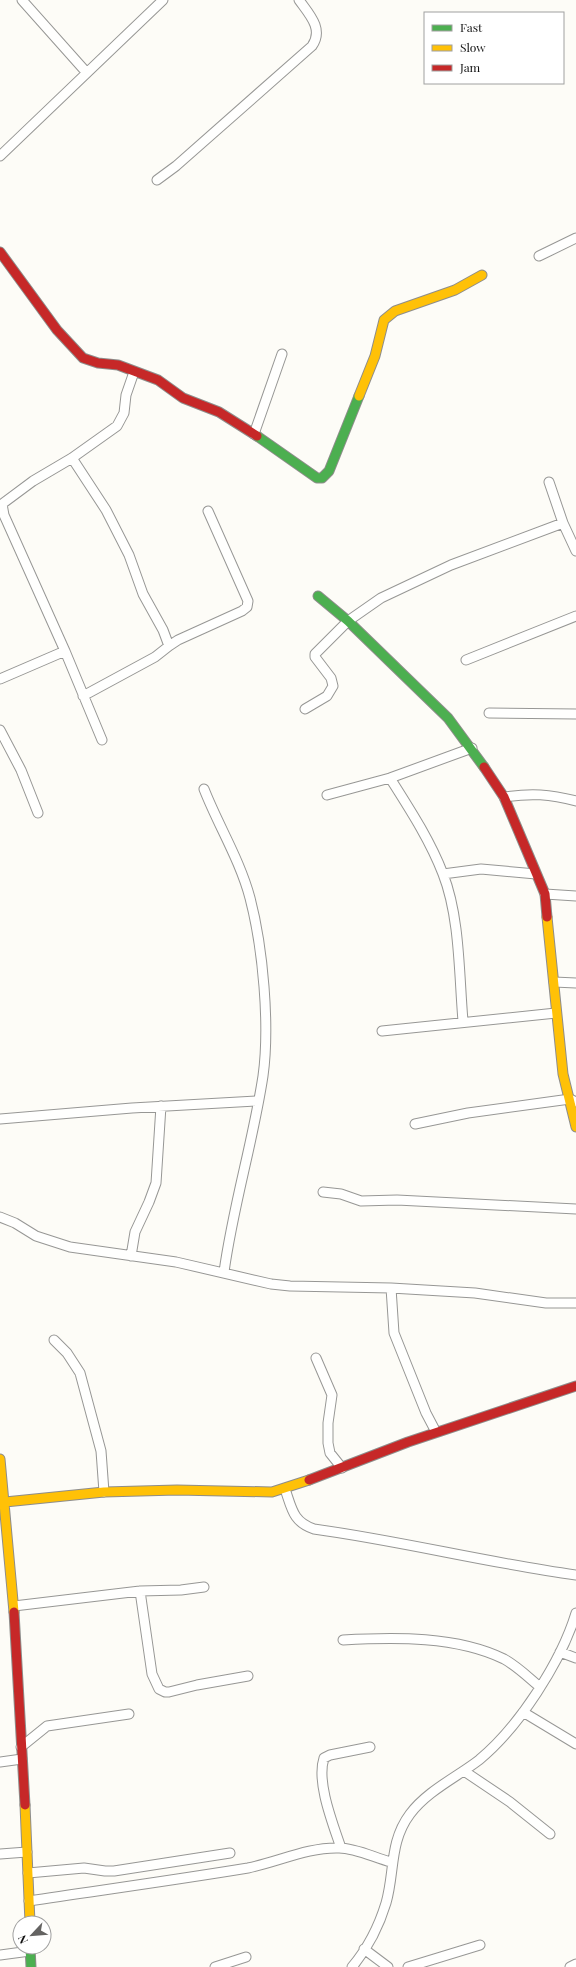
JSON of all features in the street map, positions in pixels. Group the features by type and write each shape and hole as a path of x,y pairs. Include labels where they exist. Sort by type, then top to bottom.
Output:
{"main road":[{"path":"0,252 57,330 83,358 98,363 118,365 158,380 183,398 219,412 254,434 313,477 322,478 329,471 374,360 381,327 384,320 395,311 455,290 482,275"},
{"path":"318,596 348,621 448,718 472,748 504,797 545,894 563,1074 573,1100 576,1127"},
{"path":"5,1502 104,1492 177,1490 272,1492 285,1489 436,1432 511,1409 576,1386"},
{"path":"0,1459 14,1606 30,1915"},
{"path":"30,1955 31,1967"}],"street":[{"path":"22,0 87,72"},
{"path":"0,156 163,0"},
{"path":"157,180 176,166 312,46 317,39 317,29 299,0"},
{"path":"539,256 576,238"},
{"path":"254,434 282,354"},
{"path":"102,740 65,651 39,597 2,508 4,500 72,458 112,430 122,419 128,385 134,372"},
{"path":"72,458 106,510 129,555 143,594 163,630 169,646"},
{"path":"549,482 563,523 576,551"},
{"path":"83,696 145,663 178,640 242,611 247,607 248,601 208,511"},
{"path":"305,710 327,696 332,690 333,686 331,678 316,659 316,654 348,621 381,598 451,565 563,523"},
{"path":"466,660 576,616"},
{"path":"0,678 65,651"},
{"path":"489,713 576,714"},
{"path":"0,730 21,770 38,813"},
{"path":"327,795 390,778 472,748"},
{"path":"390,778 419,825 443,874 457,937 463,1021"},
{"path":"204,789 239,868 250,897 255,922 264,993 263,1075 237,1209 228,1241 224,1272"},
{"path":"504,797 528,793 557,796 576,801"},
{"path":"443,874 481,869 536,874"},
{"path":"545,894 576,896"},
{"path":"554,982 576,983"},
{"path":"382,1031 463,1021 556,1013"},
{"path":"415,1124 468,1113 573,1100"},
{"path":"0,1119 161,1106 258,1101"},
{"path":"131,1256 135,1232 156,1183 161,1106"},
{"path":"323,1192 340,1194 361,1201 397,1200 576,1209"},
{"path":"0,1217 15,1223 36,1236 70,1247 176,1262 271,1284 290,1286 391,1288 475,1293 546,1303 576,1303"},
{"path":"391,1288 394,1333 426,1413 436,1432"},
{"path":"54,1340 67,1353 80,1373 101,1451 104,1492"},
{"path":"316,1358 332,1395 328,1423 328,1443 330,1453 342,1468"},
{"path":"285,1489 296,1519 302,1525 314,1529 423,1547 537,1570 576,1575"},
{"path":"14,1606 140,1591 181,1590 204,1587"},
{"path":"140,1591 152,1674 159,1688 165,1692 169,1692 197,1684 248,1676"},
{"path":"352,1967 371,1938 386,1902 392,1862 400,1833 410,1813 426,1798 484,1755 523,1712 540,1687 560,1652 570,1631 576,1613"},
{"path":"343,1640 405,1638 446,1642 490,1654 505,1660 540,1687"},
{"path":"560,1652 576,1658"},
{"path":"523,1712 576,1744"},
{"path":"21,1747 47,1726 129,1714"},
{"path":"341,1848 323,1784 322,1765 324,1758 330,1755 370,1747"},
{"path":"0,1762 22,1759"},
{"path":"464,1771 510,1802 550,1834"},
{"path":"29,1901 250,1867 295,1854 341,1848 392,1862"},
{"path":"0,1854 27,1852"},
{"path":"28,1873 84,1868 114,1871 230,1853"},
{"path":"408,1967 480,1945"},
{"path":"364,1949 380,1963 388,1967"},
{"path":"0,1955 12,1953"},
{"path":"215,1967 246,1956"},
{"path":"570,1967 576,1964"}],"traffic: fast":[{"path":"257,436 317,478 322,478 329,471 359,396"},
{"path":"318,596 348,621 448,718 484,767"},
{"path":"30,1955 31,1967"}],"traffic: slow":[{"path":"359,396 375,356 384,320 395,311 455,290 482,275"},
{"path":"547,917 563,1074 576,1127"},
{"path":"0,1459 14,1612"},
{"path":"5,1502 104,1492 177,1490 272,1492 309,1480"},
{"path":"25,1805 30,1915"}],"traffic: jam":[{"path":"0,252 57,330 83,358 98,363 118,365 158,380 183,398 219,412 257,436"},
{"path":"484,767 504,797 545,894 547,917"},
{"path":"309,1480 408,1442 576,1386"},
{"path":"14,1612 25,1805"}]}
